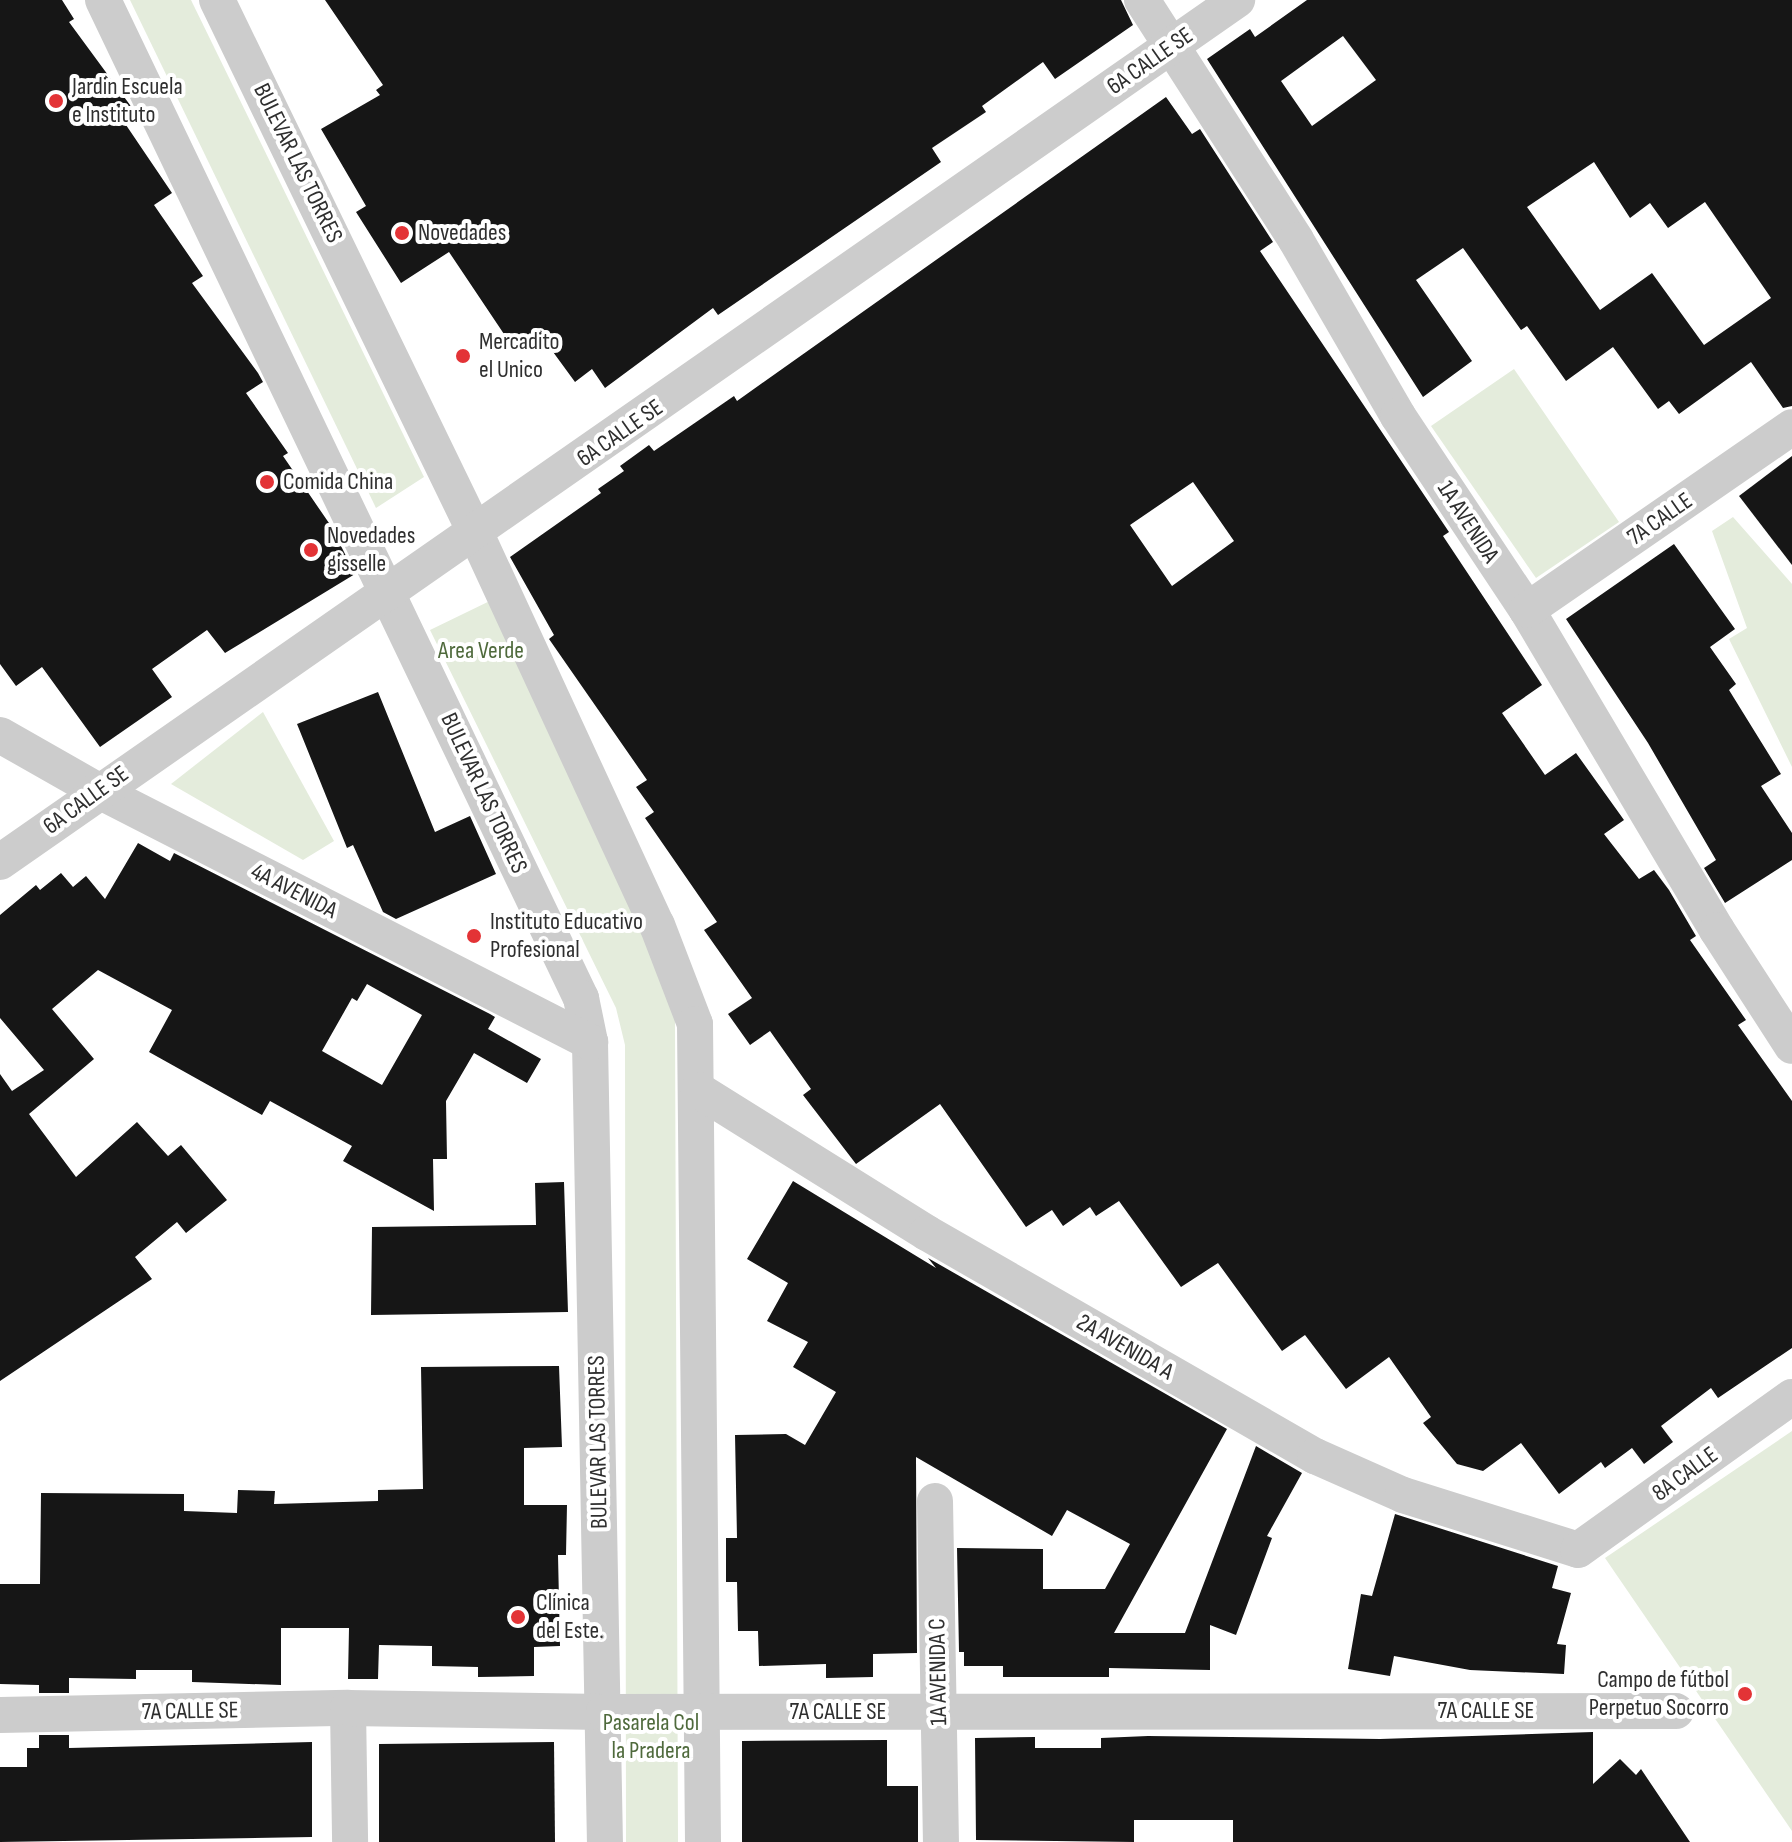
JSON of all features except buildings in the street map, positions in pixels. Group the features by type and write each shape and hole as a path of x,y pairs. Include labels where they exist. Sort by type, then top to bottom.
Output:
{"street":[{"name":"BULEVAR LAS TORRES","path":"103,0 581,998 590,1042 605,1842"},
{"name":"BULEVAR LAS TORRES","path":"217,0 476,534 679,979 695,1024 703,1842"},
{"name":"1A AVENIDA","path":"1142,0 1296,240 1398,416 1527,610 1717,930 1792,1046"},
{"name":"6A CALLE SE","path":"0,862 97,790 390,594 1237,0"},
{"name":"7A CALLE","path":"1527,610 1792,427"},
{"name":"4A AVENIDA","path":"0,735 97,790 590,1042"},
{"name":"2A AVENIDA A","path":"698,1090 927,1233 1315,1456 1403,1495 1578,1550"},
{"name":"8A CALLE","path":"1578,1550 1792,1397"},
{"name":"1A AVENIDA C","path":"935,1501 941,1842"},
{"name":"7A CALLE SE","path":"0,1715 348,1708 604,1712 1676,1711"},
{"path":"348,1708 350,1842"}],"green space":[{"path":"130,0 191,0 424,477 376,508"},
{"path":"1514,369 1619,522 1536,578 1431,426"},
{"path":"1733,517 1792,584 1792,767 1729,639 1747,628 1712,531"},
{"name":"Area Verde","path":"498,597 653,950 675,1020 678,1842 626,1842 625,1045 616,1008 430,630"},
{"path":"263,712 334,841 303,860 171,784"},
{"name":"Campo de fútbol Perpetuo Socorro","path":"1792,1431 1792,1831 1605,1558"}],"place":[{"name":"Jardin Escuela e Instituto","path":"56,101"},
{"name":"Novedades","path":"402,233"},
{"name":"Mercadito el Unico","path":"463,356"},
{"name":"Comida China","path":"267,482"},
{"name":"Novedades gisselle","path":"311,550"},
{"name":"Instituto Educativo Profesional","path":"474,936"},
{"name":"Clínica del Este.","path":"518,1617"},
{"name":"Campo de fútbol Perpetuo Socorro","path":"1745,1694"}],"park label":[{"name":"Pasarela Col la Pradera","path":"651,1737"}]}
